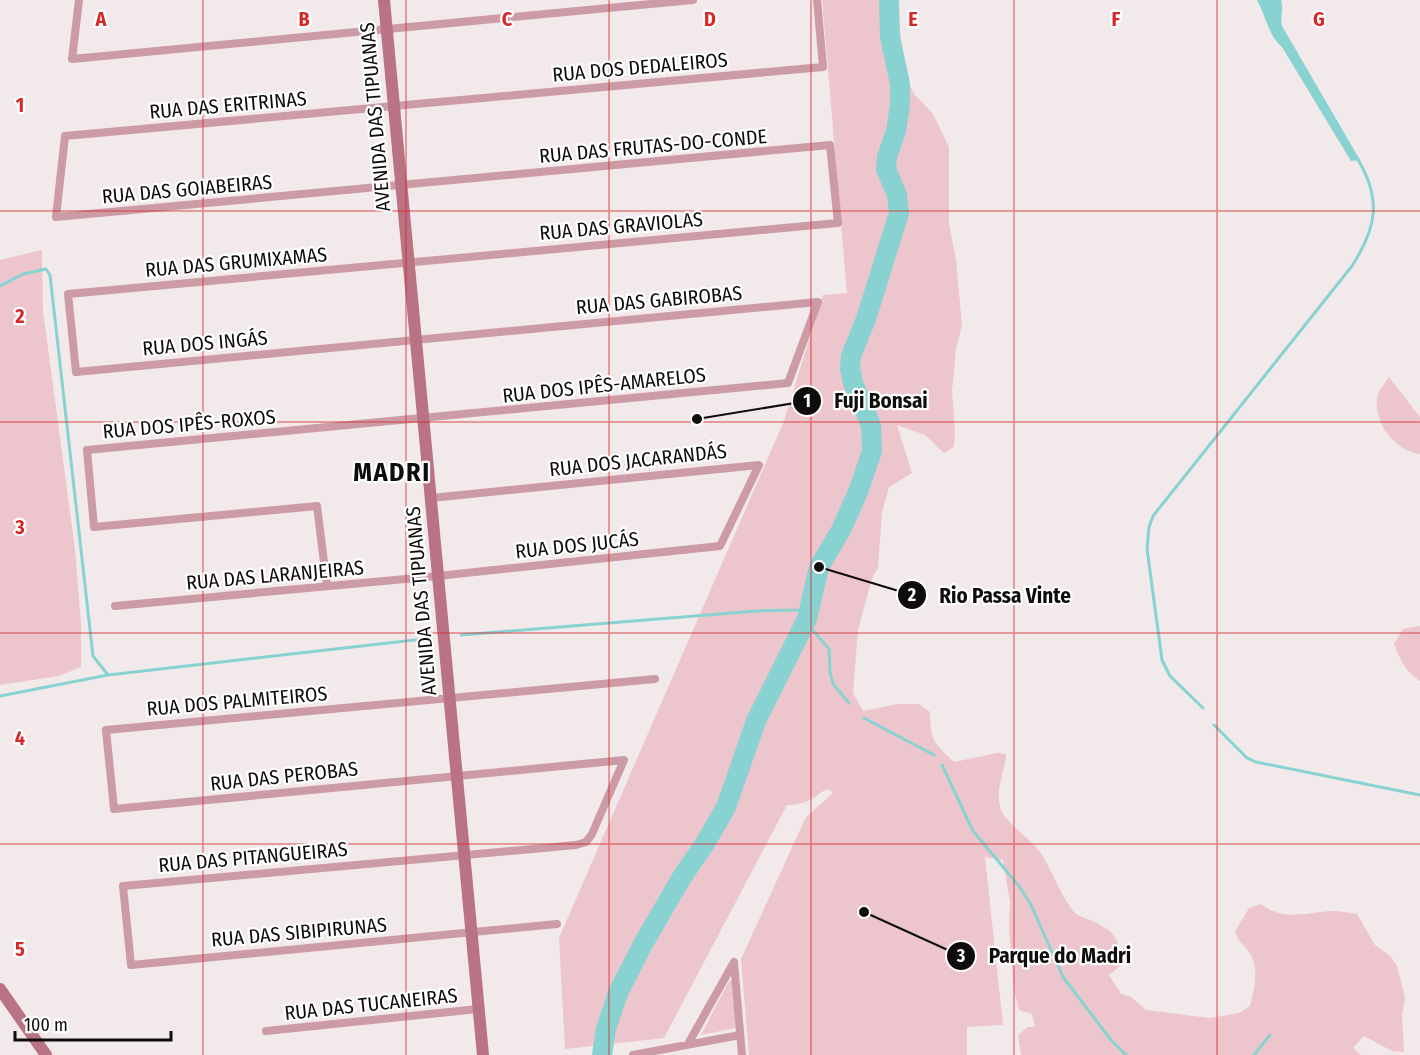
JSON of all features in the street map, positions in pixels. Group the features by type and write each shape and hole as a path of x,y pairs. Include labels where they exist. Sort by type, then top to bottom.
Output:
{"main road":[{"name":"AVENIDA DAS TIPUANAS","path":"384,0 483,1055"},
{"path":"0,989 46,1055"}],"street":[{"path":"80,0 72,59 693,0"},
{"name":"RUA DOS DEDALEIROS","path":"394,107 823,67 817,0"},
{"name":"RUA DAS ERITRINAS","path":"65,136 394,107"},
{"name":"RUA DAS GOIABEIRAS","path":"65,136 56,217 401,186"},
{"name":"RUA DAS FRUTAS-DO-CONDE","path":"401,186 830,146 838,223"},
{"name":"RUA DAS GRAVIOLAS","path":"408,263 838,223"},
{"name":"RUA DAS GRUMIXAMAS","path":"68,294 408,263"},
{"name":"RUA DOS INGÁS","path":"68,294 76,372 417,340"},
{"name":"RUA DAS GABIROBAS","path":"417,340 818,302 788,383"},
{"name":"RUA DOS IPÊS-AMARELOS","path":"423,419 788,383"},
{"name":"RUA DOS IPÊS-ROXOS","path":"327,586 317,506 94,527 87,450 423,419"},
{"name":"RUA DOS JACARANDÁS","path":"431,498 759,465 720,546"},
{"name":"RUA DOS JUCÁS","path":"438,576 720,546"},
{"name":"RUA DAS LARANJEIRAS","path":"115,606 438,576"},
{"path":"450,698 655,679"},
{"name":"RUA DOS PALMITEIROS","path":"114,809 106,730 450,698"},
{"name":"RUA DAS PEROBAS","path":"114,809 624,760 592,834 586,842 576,845 465,855"},
{"name":"RUA DAS PITANGUEIRAS","path":"130,965 123,886 465,855"},
{"name":"RUA DAS SIBIPIRUNAS","path":"130,965 557,924"},
{"path":"688,1044 734,962 742,1055"},
{"name":"RUA DAS TUCANEIRAS","path":"266,1031 478,1010"},
{"path":"633,1055 740,1035"}],"shaded area":[{"path":"822,0 897,0 904,74 914,94 933,114 949,147 949,224 956,260 962,325 956,349 952,391 954,447 944,453 925,435 897,425 912,473 889,487 882,512 878,568 872,578 858,630 853,693 863,711 898,704 919,704 930,712 934,741 954,762 997,753 1006,754 999,790 1002,812 1040,852 1074,912 1105,928 1114,936 1119,948 1121,965 1109,975 1121,994 1131,997 1146,1010 1210,1018 1239,1013 1250,1006 1255,979 1252,958 1235,932 1249,908 1261,904 1270,910 1287,914 1333,911 1357,914 1375,945 1390,956 1397,966 1405,997 1402,1015 1404,1052 1392,1051 1364,1036 1353,1048 1361,1055 1021,1055 1018,1035 1028,1027 1035,1027 1032,1014 1019,1010 1014,990 1009,929 1010,902 1003,860 985,857 1003,1025 967,1027 967,1055 749,1055 741,959 806,817 833,793 829,789 806,802 787,805 664,1038 565,1049 559,938 784,421 823,295 847,293"},
{"path":"42,250 43,311 75,549 81,624 81,667 59,676 0,685 0,260"},
{"path":"1389,377 1420,417 1420,454 1410,452 1393,441 1381,424 1377,404 1378,394"},
{"path":"1420,626 1420,681 1407,670 1394,644 1403,629"},
{"path":"729,981 732,981 736,1028 701,1035"}],"water":[{"path":"1257,0 1281,0 1282,26 1360,160 1351,161 1282,47 1273,37"}],"waterway":[{"path":"602,1055 606,1029 618,993 643,944 726,807 756,721 807,619 819,567 841,530 858,492 872,451 871,425 853,383 850,368 851,356 866,319 899,213 897,195 886,169 900,105 900,84 890,37 889,0"},
{"path":"1203,708 1170,676 1162,660 1147,549 1149,527 1153,516 1352,266 1360,252 1371,226 1373,200 1365,173 1357,158"},
{"path":"0,286 23,274 46,269 50,275 93,656 108,675"},
{"path":"461,635 756,611 799,610 811,604"},
{"path":"807,619 810,627 829,649 833,684 849,703"},
{"path":"0,696 108,675 432,638"},
{"path":"864,718 934,755"},
{"path":"1214,725 1247,758 1256,762 1420,795"},
{"path":"942,765 973,831 1019,886 1031,905 1063,977 1111,1040 1126,1055"},
{"path":"1254,1055 1270,1035"}],"place":[{"name":"Fuji Bonsai","path":"697,419"},
{"name":"Rio Passa Vinte","path":"819,567"},
{"name":"Parque do Madri","path":"864,912"}],"district":[{"name":"MADRI","path":"392,472"}]}
